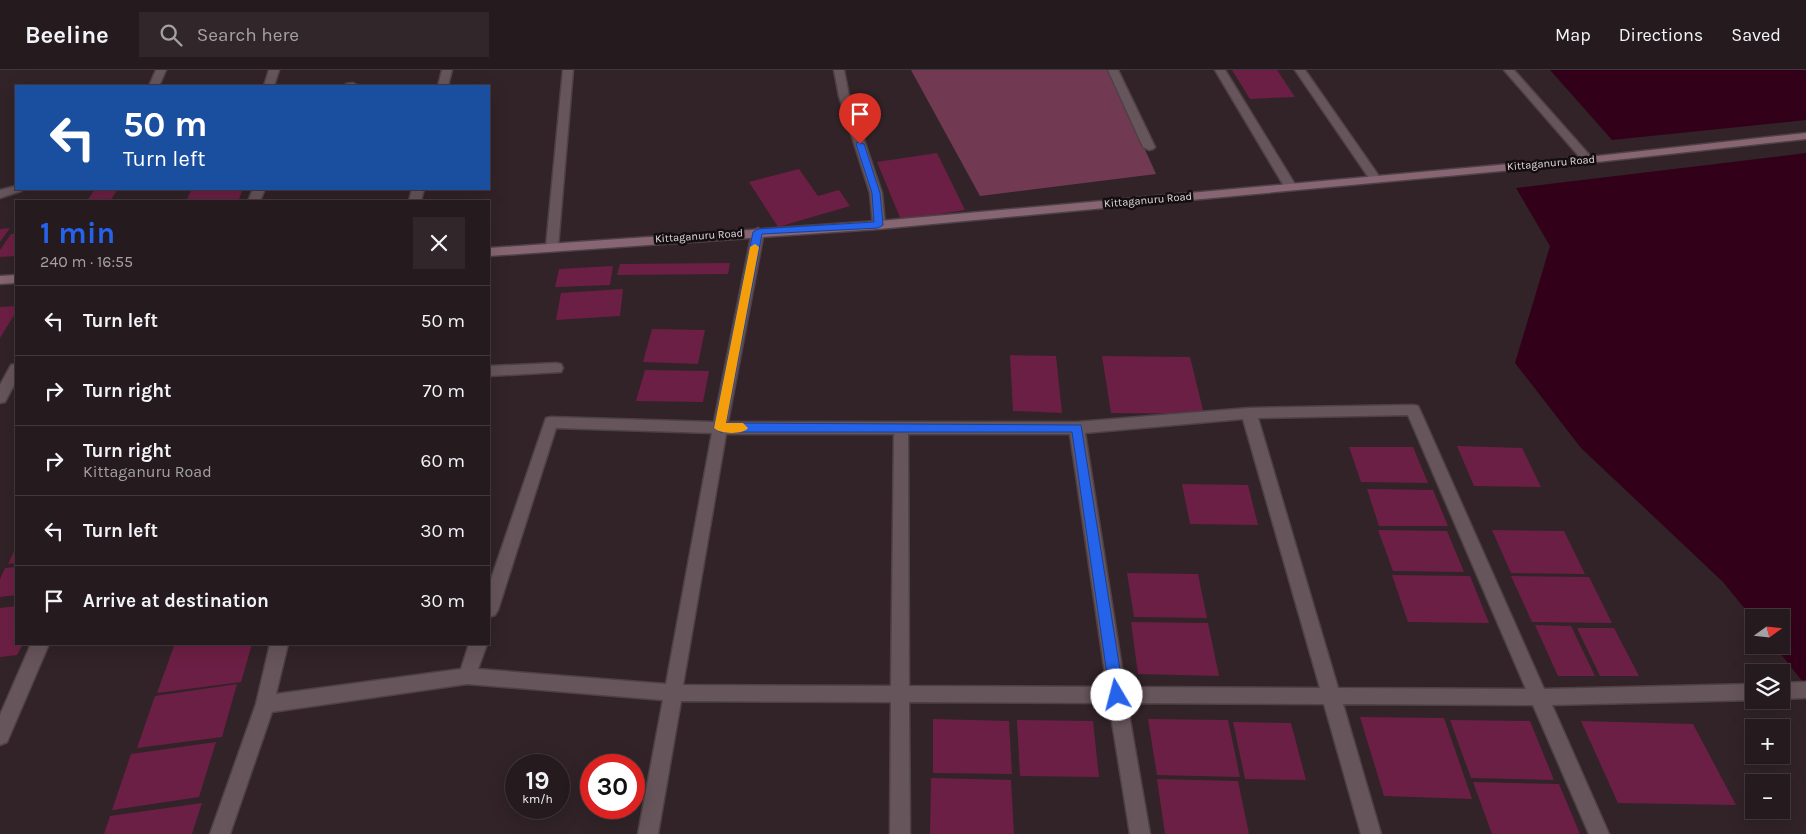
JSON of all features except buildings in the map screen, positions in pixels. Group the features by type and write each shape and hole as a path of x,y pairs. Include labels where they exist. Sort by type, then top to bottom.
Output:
{"street":[{"path":"154,85 161,70"},
{"path":"269,85 274,70"},
{"path":"444,85 448,70"},
{"path":"552,247 568,70"},
{"path":"840,70 844,96 876,193 878,225"},
{"path":"1113,70 1149,147"},
{"path":"1220,70 1290,186"},
{"path":"1300,70 1375,179"},
{"path":"1509,70 1588,160"},
{"name":"Kittaganuru Road","path":"490,252 878,225 1588,160 1806,136"},
{"path":"0,194 15,190"},
{"path":"648,834 720,428 758,232"},
{"path":"0,280 15,279"},
{"path":"490,371 556,368"},
{"path":"0,398 15,371"},
{"path":"490,607 551,422 720,428 1077,428 1249,413 1412,410 1599,834"},
{"path":"1249,413 1372,834"},
{"path":"900,428 900,834"},
{"path":"1077,428 1140,834"},
{"path":"0,736 40,645"},
{"path":"220,834 264,704 279,645"},
{"path":"467,676 478,645"},
{"path":"264,704 467,676 673,694 1539,697 1745,692"},
{"path":"1790,691 1806,690"}],"shaded area":[{"path":"911,70 1109,70 1156,174 980,196"},
{"path":"1550,70 1806,70 1806,120 1612,140"},
{"path":"1806,153 1806,686 1781,654 1790,654 1790,609 1745,609 1723,582 1581,448 1515,363 1550,246 1516,188"}],"slow traffic":[{"path":"743,428 720,428 755,247"}],"route":[{"path":"860,144 876,193 878,225 758,232 720,428 1077,428 1117,695"}]}
